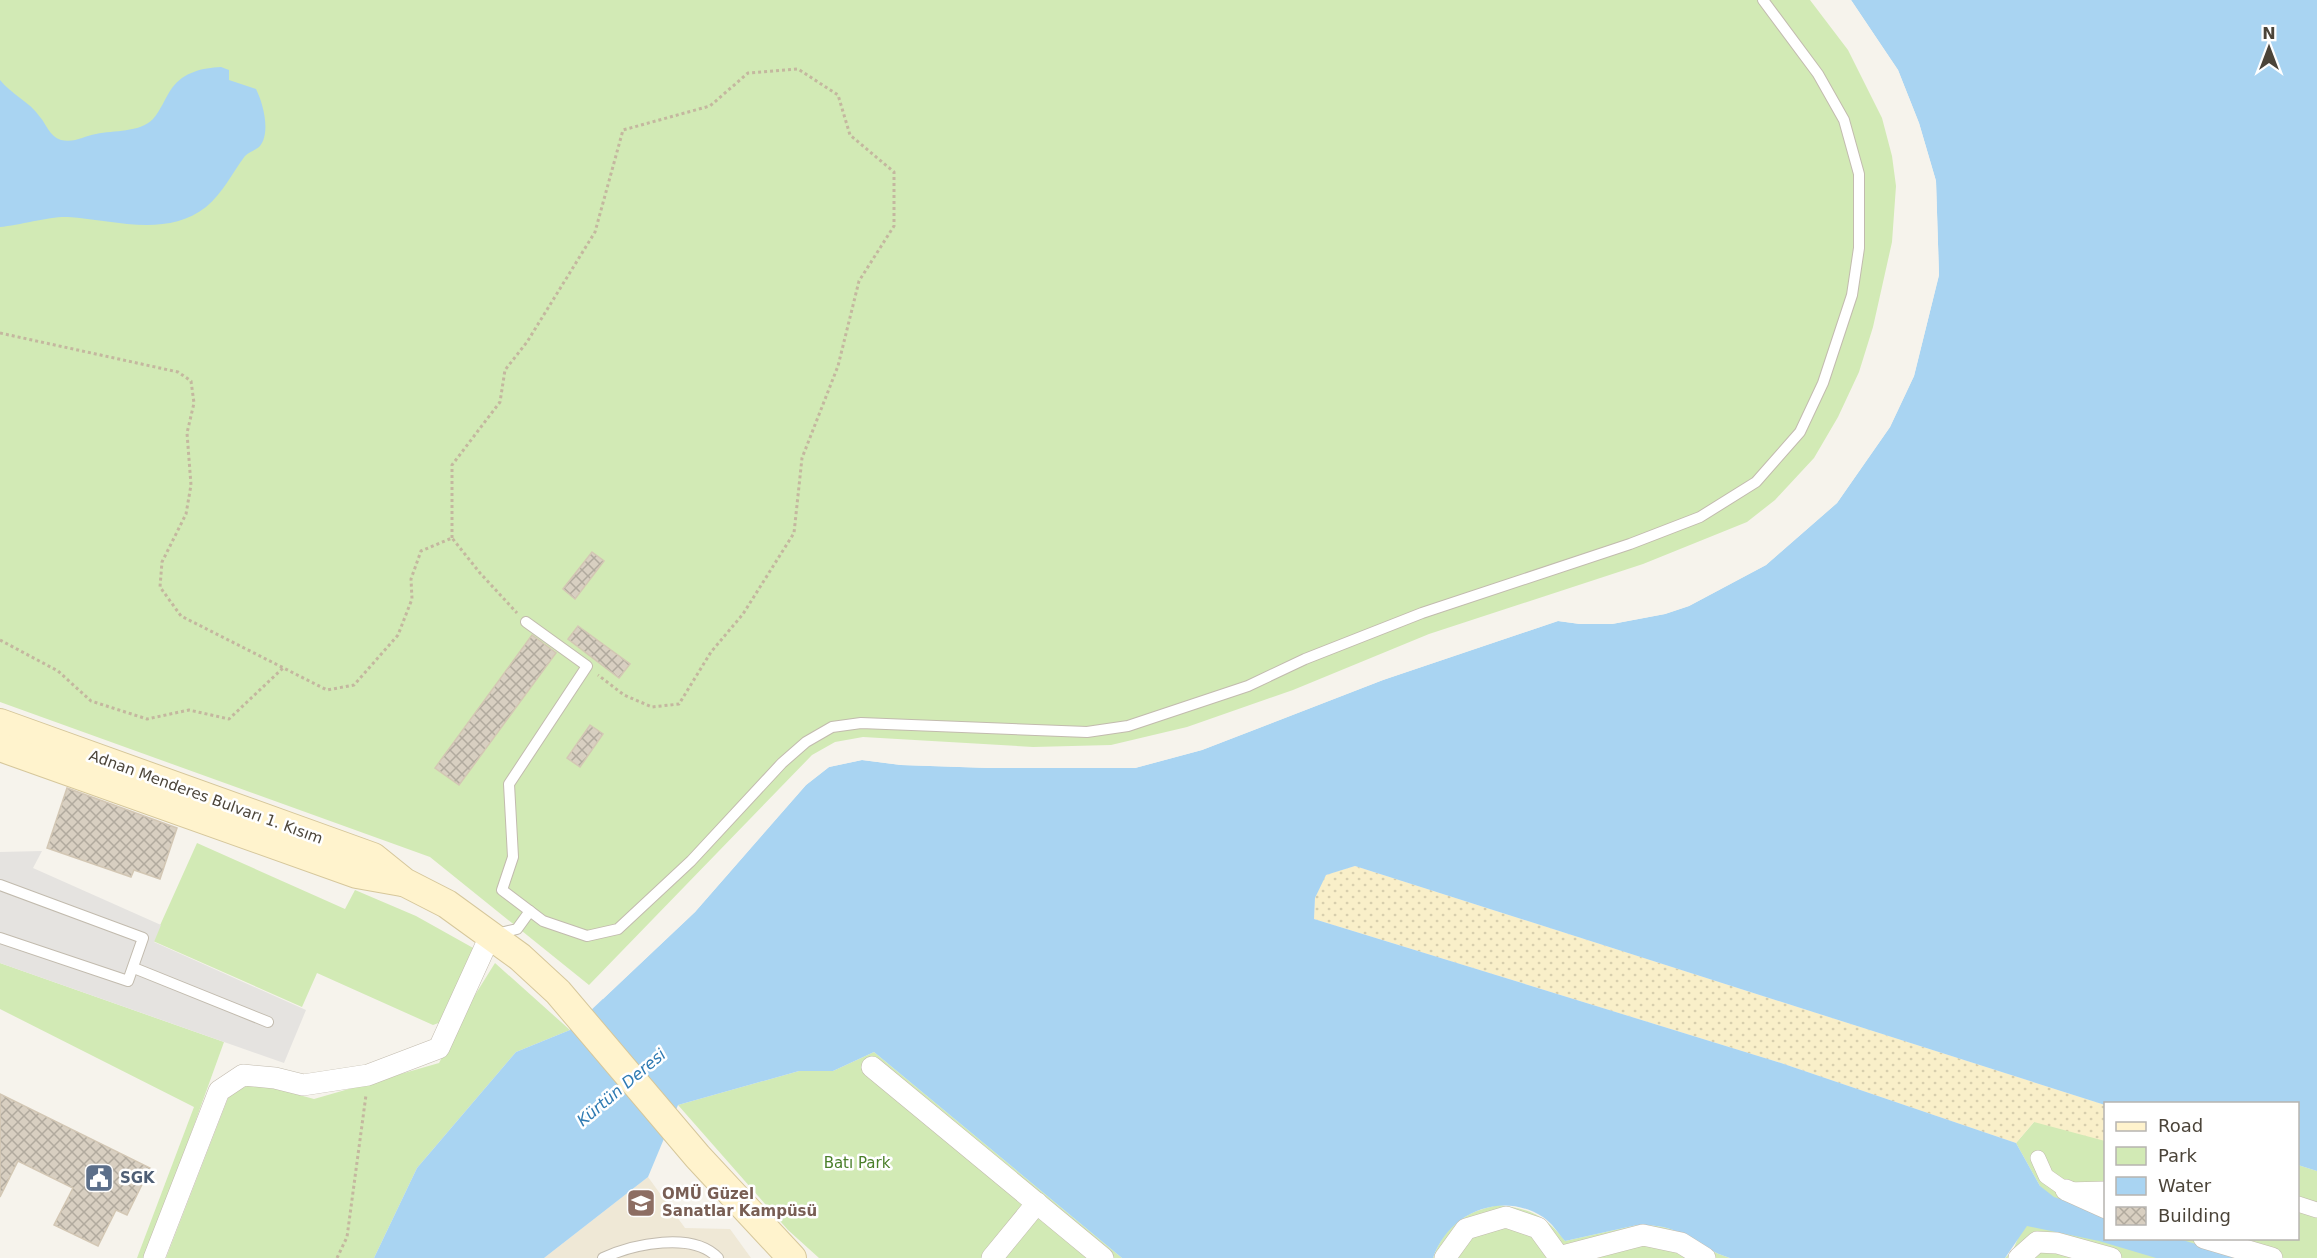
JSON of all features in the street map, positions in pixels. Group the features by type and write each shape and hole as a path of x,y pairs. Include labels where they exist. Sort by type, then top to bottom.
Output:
{"main road":[{"name":"Adnan Menderes Bulvarı 1. Kısım","path":"0,723 374,856 404,882 447,904 520,957 558,992 698,1156 787,1254"},
{"name":"Adnan Menderes Bulvarı 1. Kısım","path":"0,747 357,874 404,882"}],"street":[{"path":"154,1258 219,1091 243,1075 275,1078 303,1085 369,1075 440,1048 490,936"},
{"path":"872,1067 1103,1258"},
{"path":"2038,1158 2046,1176 2066,1190 2104,1207"},
{"path":"2066,1190 2104,1189"},
{"path":"992,1258 1037,1203"},
{"path":"2299,1204 2317,1210"},
{"path":"1445,1258 1466,1229 1506,1217 1538,1228 1560,1257 1643,1234 1681,1243 1704,1258"},
{"path":"2208,1240 2272,1258"},
{"path":"2019,1258 2037,1242 2056,1243 2111,1258"}],"lane":[{"path":"526,622 587,666 509,784 513,857 502,890 543,921 587,936 618,928 691,861 782,763 806,742 832,727 861,723 1087,732 1128,726 1248,686 1305,659 1422,613 1630,544 1700,517 1756,482 1800,432 1823,383 1852,296 1859,248 1860,174 1844,120 1818,74 1763,0"},
{"path":"0,885 143,938 128,981 0,938"},
{"path":"490,936 517,929 530,911"},
{"path":"134,968 268,1022"},
{"path":"603,1258 613,1253 662,1241 692,1244 718,1258"}],"path":[{"path":"526,622 480,573 452,538 452,465 501,402 506,370 527,342 595,232 622,130 710,106 748,73 798,69 838,95 850,135 894,172 894,225 860,281 838,366 802,458 794,533 743,614 711,652 679,704 652,707 624,695 587,666"},
{"path":"0,333 178,372 191,381 194,403 187,433 190,484 186,514 162,562 160,587 181,616 327,690 354,685 398,635 411,599 411,579 422,551 452,538"},
{"path":"0,639 58,671 91,702 147,718 189,710 229,718 283,668"},
{"path":"337,1258 347,1237 369,1075"}],"shaded area":[{"path":"42,851 33,868 161,925 154,942 306,1010 284,1063 0,963 0,852"},
{"name":"OMÜ Güzel Sanatlar Kampüsü","path":"648,1177 685,1228 730,1229 751,1258 544,1258"}],"green space":[{"path":"0,0 1810,0 1848,50 1882,118 1892,156 1896,186 1892,242 1873,327 1859,372 1838,417 1814,458 1775,500 1747,522 1643,564 1429,634 1293,690 1187,727 1111,745 1033,747 863,737 835,742 812,755 589,985 430,857 0,702"},
{"path":"197,843 345,909 355,890 416,916 475,949 447,1020 433,1025 317,973 302,1007 153,941"},
{"path":"0,963 224,1042 146,1258 137,1258 194,1107 0,1009"},
{"path":"495,963 570,1030 516,1052 417,1168 374,1258 166,1258 230,1093 255,1083 314,1099 439,1063 470,1003"},
{"name":"Batı Park","path":"874,1052 1122,1258 819,1258 788,1230 678,1105 799,1071 833,1071"},
{"path":"2104,1105 2104,1240 2299,1240 2299,1165 2317,1171 2317,1258 2005,1258 2013,1250 2040,1186 2016,1143 2034,1122"},
{"path":"1498,1205 1528,1211 1544,1219 1565,1241 1637,1225 1653,1225 1677,1231 1730,1258 1433,1258 1444,1237 1458,1222 1466,1216"}],"sand":[{"path":"1355,866 2104,1105 2104,1141 2034,1122 2016,1143 1781,1063 1314,919 1315,898 1325,875"}],"water":[{"name":"Kürtün Deresi","path":"1851,0 2317,0 2317,1171 2299,1165 2299,1102 2104,1102 2104,1105 1355,866 1326,875 1315,898 1314,919 1781,1063 2016,1143 2040,1186 2054,1197 2104,1214 2104,1240 2182,1240 2243,1258 2156,1258 2099,1241 2027,1226 2005,1258 1730,1258 1677,1231 1653,1225 1637,1225 1565,1241 1543,1217 1527,1209 1494,1206 1463,1218 1440,1242 1433,1258 1122,1258 874,1052 833,1071 799,1071 678,1105 648,1177 544,1258 374,1258 417,1168 516,1052 570,1030 695,912 806,785 829,767 862,760 901,765 989,768 1135,768 1202,750 1383,680 1558,621 1612,624 1665,614 1689,606 1766,565 1837,503 1890,427 1914,376 1939,275 1936,181 1919,123 1898,70"},
{"path":"221,67 229,70 229,80 256,89 263,109 265,133 260,146 245,156 206,207 174,222 157,225 61,217 0,227 0,80 36,112 54,136 61,140 71,141 96,134 141,127 153,119 172,88 182,78 207,68"}],"pier":[{"path":"1848,0 1851,0 1898,70 1919,123 1936,181 1939,275 1914,376 1890,427 1837,503 1766,565 1689,606 1665,614 1612,624 1558,621 1383,680 1202,750 1135,768 989,768 901,765 862,760 829,767 806,785 695,912 603,999 601,997 693,910 804,783 828,764 862,757 901,762 989,765 1135,765 1201,747 1382,677 1557,618 1611,621 1688,604 1764,562 1834,501 1888,425 1911,375 1936,275 1933,181 1916,124 1896,72"}],"building":[{"path":"592,552 604,561 575,599 563,589"},
{"path":"578,626 630,664 619,678 568,639"},
{"path":"532,635 556,653 459,785 435,768"},
{"path":"590,725 603,734 580,767 567,758"},
{"path":"67,788 177,828 160,879 134,870 131,877 47,848"},
{"name":"SGK","path":"0,1094 150,1168 127,1215 116,1210 98,1246 54,1225 73,1188 18,1161 0,1197"}],"place":[{"name":"SGK","path":"99,1178"},
{"name":"OMÜ Güzel Sanatlar Kampüsü","path":"641,1203"}]}
